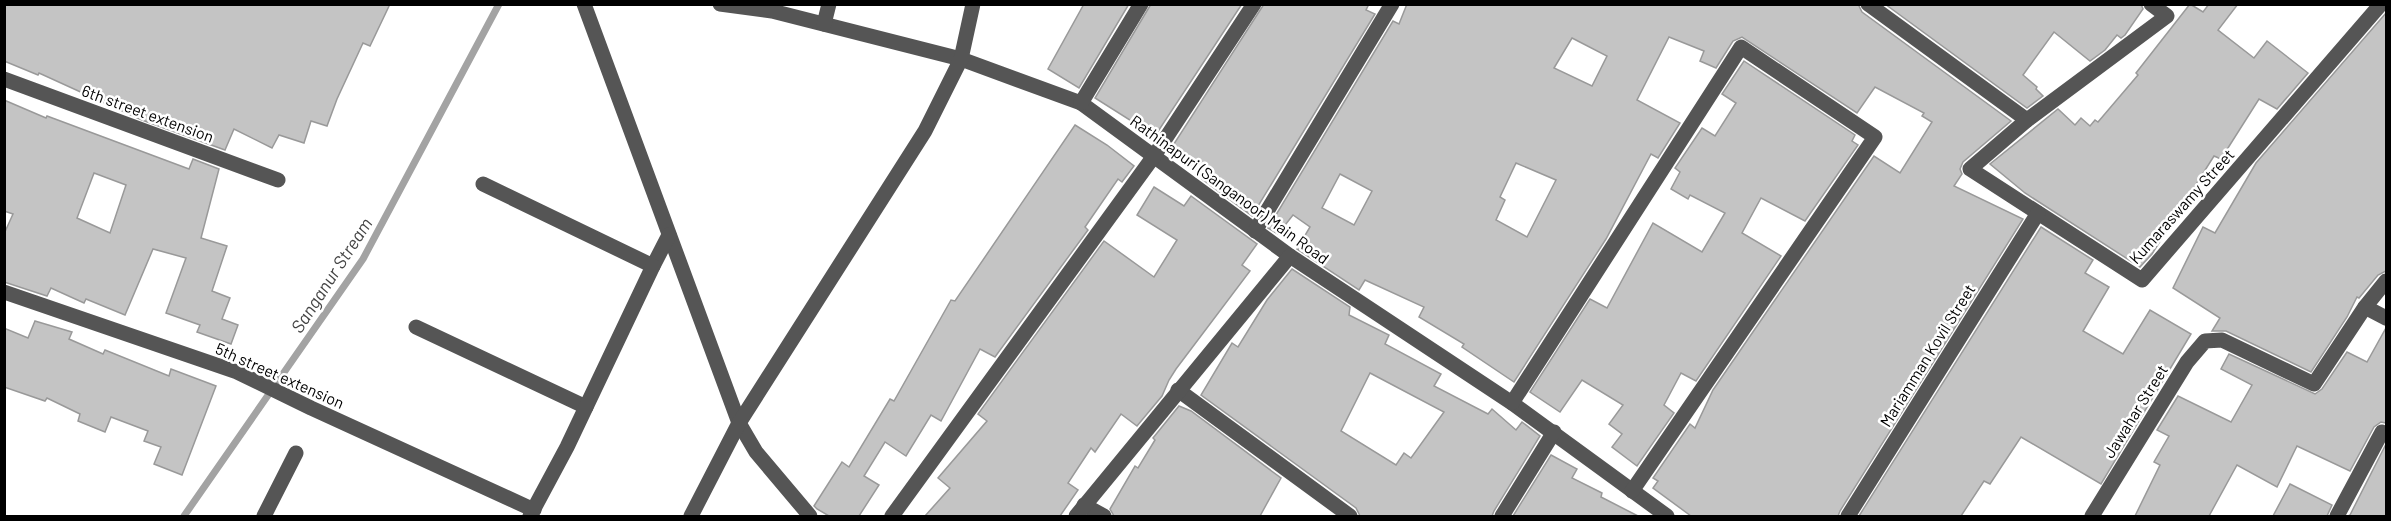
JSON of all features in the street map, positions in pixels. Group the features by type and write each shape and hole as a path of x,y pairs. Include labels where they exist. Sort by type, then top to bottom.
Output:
{"street":[{"path":"584,4 739,423 756,452 810,516"},
{"name":"Rathinapuri (Sanganoor) Main Road","path":"720,4 772,11 961,59 1081,103 1290,256 1512,403 1667,516"},
{"path":"824,24 829,4"},
{"path":"691,516 739,423 924,131 961,59 974,4"},
{"path":"1081,103 1141,4"},
{"path":"892,516 1154,156 1254,4"},
{"path":"1256,231 1392,4"},
{"path":"1868,4 2027,120 2167,16 2151,4"},
{"name":"Kumaraswamy Street","path":"2027,120 1970,169 2142,280 2381,4"},
{"path":"1512,403 1741,47 1875,136 1632,491"},
{"name":"6th street extension","path":"4,79 278,180"},
{"path":"483,184 653,266"},
{"name":"Mariamman Kovil Street","path":"1848,516 2038,213"},
{"path":"532,513 669,235"},
{"path":"1104,516 1080,511 1290,256"},
{"path":"2386,281 2365,307 2386,318"},
{"name":"5th street extension","path":"4,292 245,375 532,513"},
{"name":"Jawahar Street","path":"2092,516 2187,362 2205,341 2222,340 2314,384 2365,307"},
{"path":"416,327 586,407"},
{"path":"1178,390 1350,516"},
{"path":"1502,516 1554,432"},
{"path":"2337,516 2382,432"},
{"path":"264,516 296,453"}],"building":[{"path":"4,4 390,4 370,46 363,43 327,126 311,121 304,143 279,135 272,148 234,129 225,150 142,120 39,73 38,75 4,61"},
{"path":"1084,4 1129,4 1079,88 1048,69"},
{"path":"1151,4 1242,4 1155,136 1095,98"},
{"path":"1264,4 1369,4 1366,10 1375,14 1252,216 1202,179 1204,176 1170,150"},
{"path":"1407,4 1858,4 1862,12 2011,121 1963,162 1960,169 1962,174 1954,186 2023,219 1838,516 1691,516 1653,488 1658,481 1653,478 1690,424 1695,428 1713,390 1874,156 1900,173 1932,122 1922,116 1924,113 1875,87 1857,113 1742,37 1733,41 1716,68 1700,61 1704,51 1669,37 1637,100 1680,123 1658,158 1651,154 1606,239 1514,382 1462,347 1464,344 1419,317 1424,307 1365,280 1359,290 1297,249 1310,227 1293,215 1278,234 1268,228 1393,21 1399,24","holes":["1572,38 1607,56 1592,86 1554,68","1516,163 1556,180 1527,237 1496,220 1505,200 1500,197","1340,174 1372,191 1354,225 1322,208"]},
{"path":"1885,4 2141,4 2143,9 2125,35 2121,38 2117,35 2105,50 2090,61 2054,32 2023,75 2037,87 2036,89 2043,96 2027,108"},
{"path":"2190,4 2203,12 2209,4 2238,4 2218,30 2254,58 2267,41 2308,73 2277,109 2259,99 2221,159 2214,156 2152,254 2140,267 2025,193 1990,164 2058,109 2075,125 2081,118 2090,126 2095,120 2098,122 2138,75 2136,73"},
{"path":"2386,13 2386,271 2378,275 2359,298 2357,297 2347,317 2311,372 2226,331 2212,331 2220,318 2173,288 2203,227 2215,233 2256,163"},
{"path":"1744,61 1855,135 1852,141 1858,145 1805,221 1761,198 1742,233 1781,256 1696,381 1681,373 1664,405 1674,413 1637,466 1612,447 1622,434 1609,424 1623,405 1582,380 1560,412 1530,392 1590,299 1607,308 1653,223 1702,252 1725,213 1690,195 1688,199 1671,189 1680,172 1675,168 1702,128 1715,136 1736,103 1722,94"},
{"path":"4,100 46,118 47,116 189,169 193,159 219,169 201,238 227,246 212,291 230,298 222,319 238,325 231,344 197,332 200,325 166,313 186,258 153,249 125,315 86,299 84,303 51,288 47,296 4,282 4,234 13,214 4,211","holes":["94,173 126,185 110,233 77,218"]},
{"path":"1075,125 1107,145 1134,166 1122,182 1118,179 1085,227 1088,230 995,357 980,349 941,421 931,415 906,456 885,442 864,476 879,485 859,516 829,516 817,509 814,506 842,462 849,467 890,399 894,401 951,300 955,301"},
{"path":"1154,187 1184,206 1191,196 1257,244 1242,265 1250,271 1176,369 1162,396 1137,426 1121,414 1095,452 1091,448 1068,483 1078,490 1060,516 925,516 950,488 938,478 987,421 978,414 1104,241 1154,277 1177,240 1137,215"},
{"path":"2041,227 2093,260 2085,273 2109,287 2083,331 2123,354 2150,310 2191,334 2101,484 2021,437 1990,484 1984,481 1961,516 1859,516"},
{"path":"1292,269 1350,307 1349,315 1389,335 1385,344 1441,374 1434,386 1488,414 1492,409 1516,430 1522,422 1540,436 1492,516 1360,516 1356,508 1201,395 1232,343 1238,347 1267,300","holes":["1370,373 1444,412 1411,458 1404,453 1396,465 1341,431"]},
{"path":"35,321 72,332 69,339 103,354 105,350 169,376 171,369 216,386 182,475 154,464 161,447 144,441 148,431 111,417 105,432 78,421 80,414 47,398 45,401 4,387 4,328 28,338"},
{"path":"2386,328 2386,423 2381,422 2374,427 2350,471 2297,446 2277,487 2237,465 2209,516 2135,516 2160,465 2154,462 2169,436 2157,430 2178,396 2231,422 2252,385 2221,369 2229,354 2315,394 2322,389 2347,352 2367,362"},
{"path":"1179,406 1191,411 1281,478 1260,516 1114,516 1110,509 1135,466 1138,468 1155,440 1153,438"},
{"path":"2386,444 2386,516 2348,516 2350,515"},
{"path":"1551,455 1577,469 1572,478 1602,493 1601,497 1638,516 1513,516"},
{"path":"2290,484 2332,505 2327,516 2273,516"}],"waterway":[{"name":"Sanganur Stream","path":"184,516 363,259 499,4"}]}
